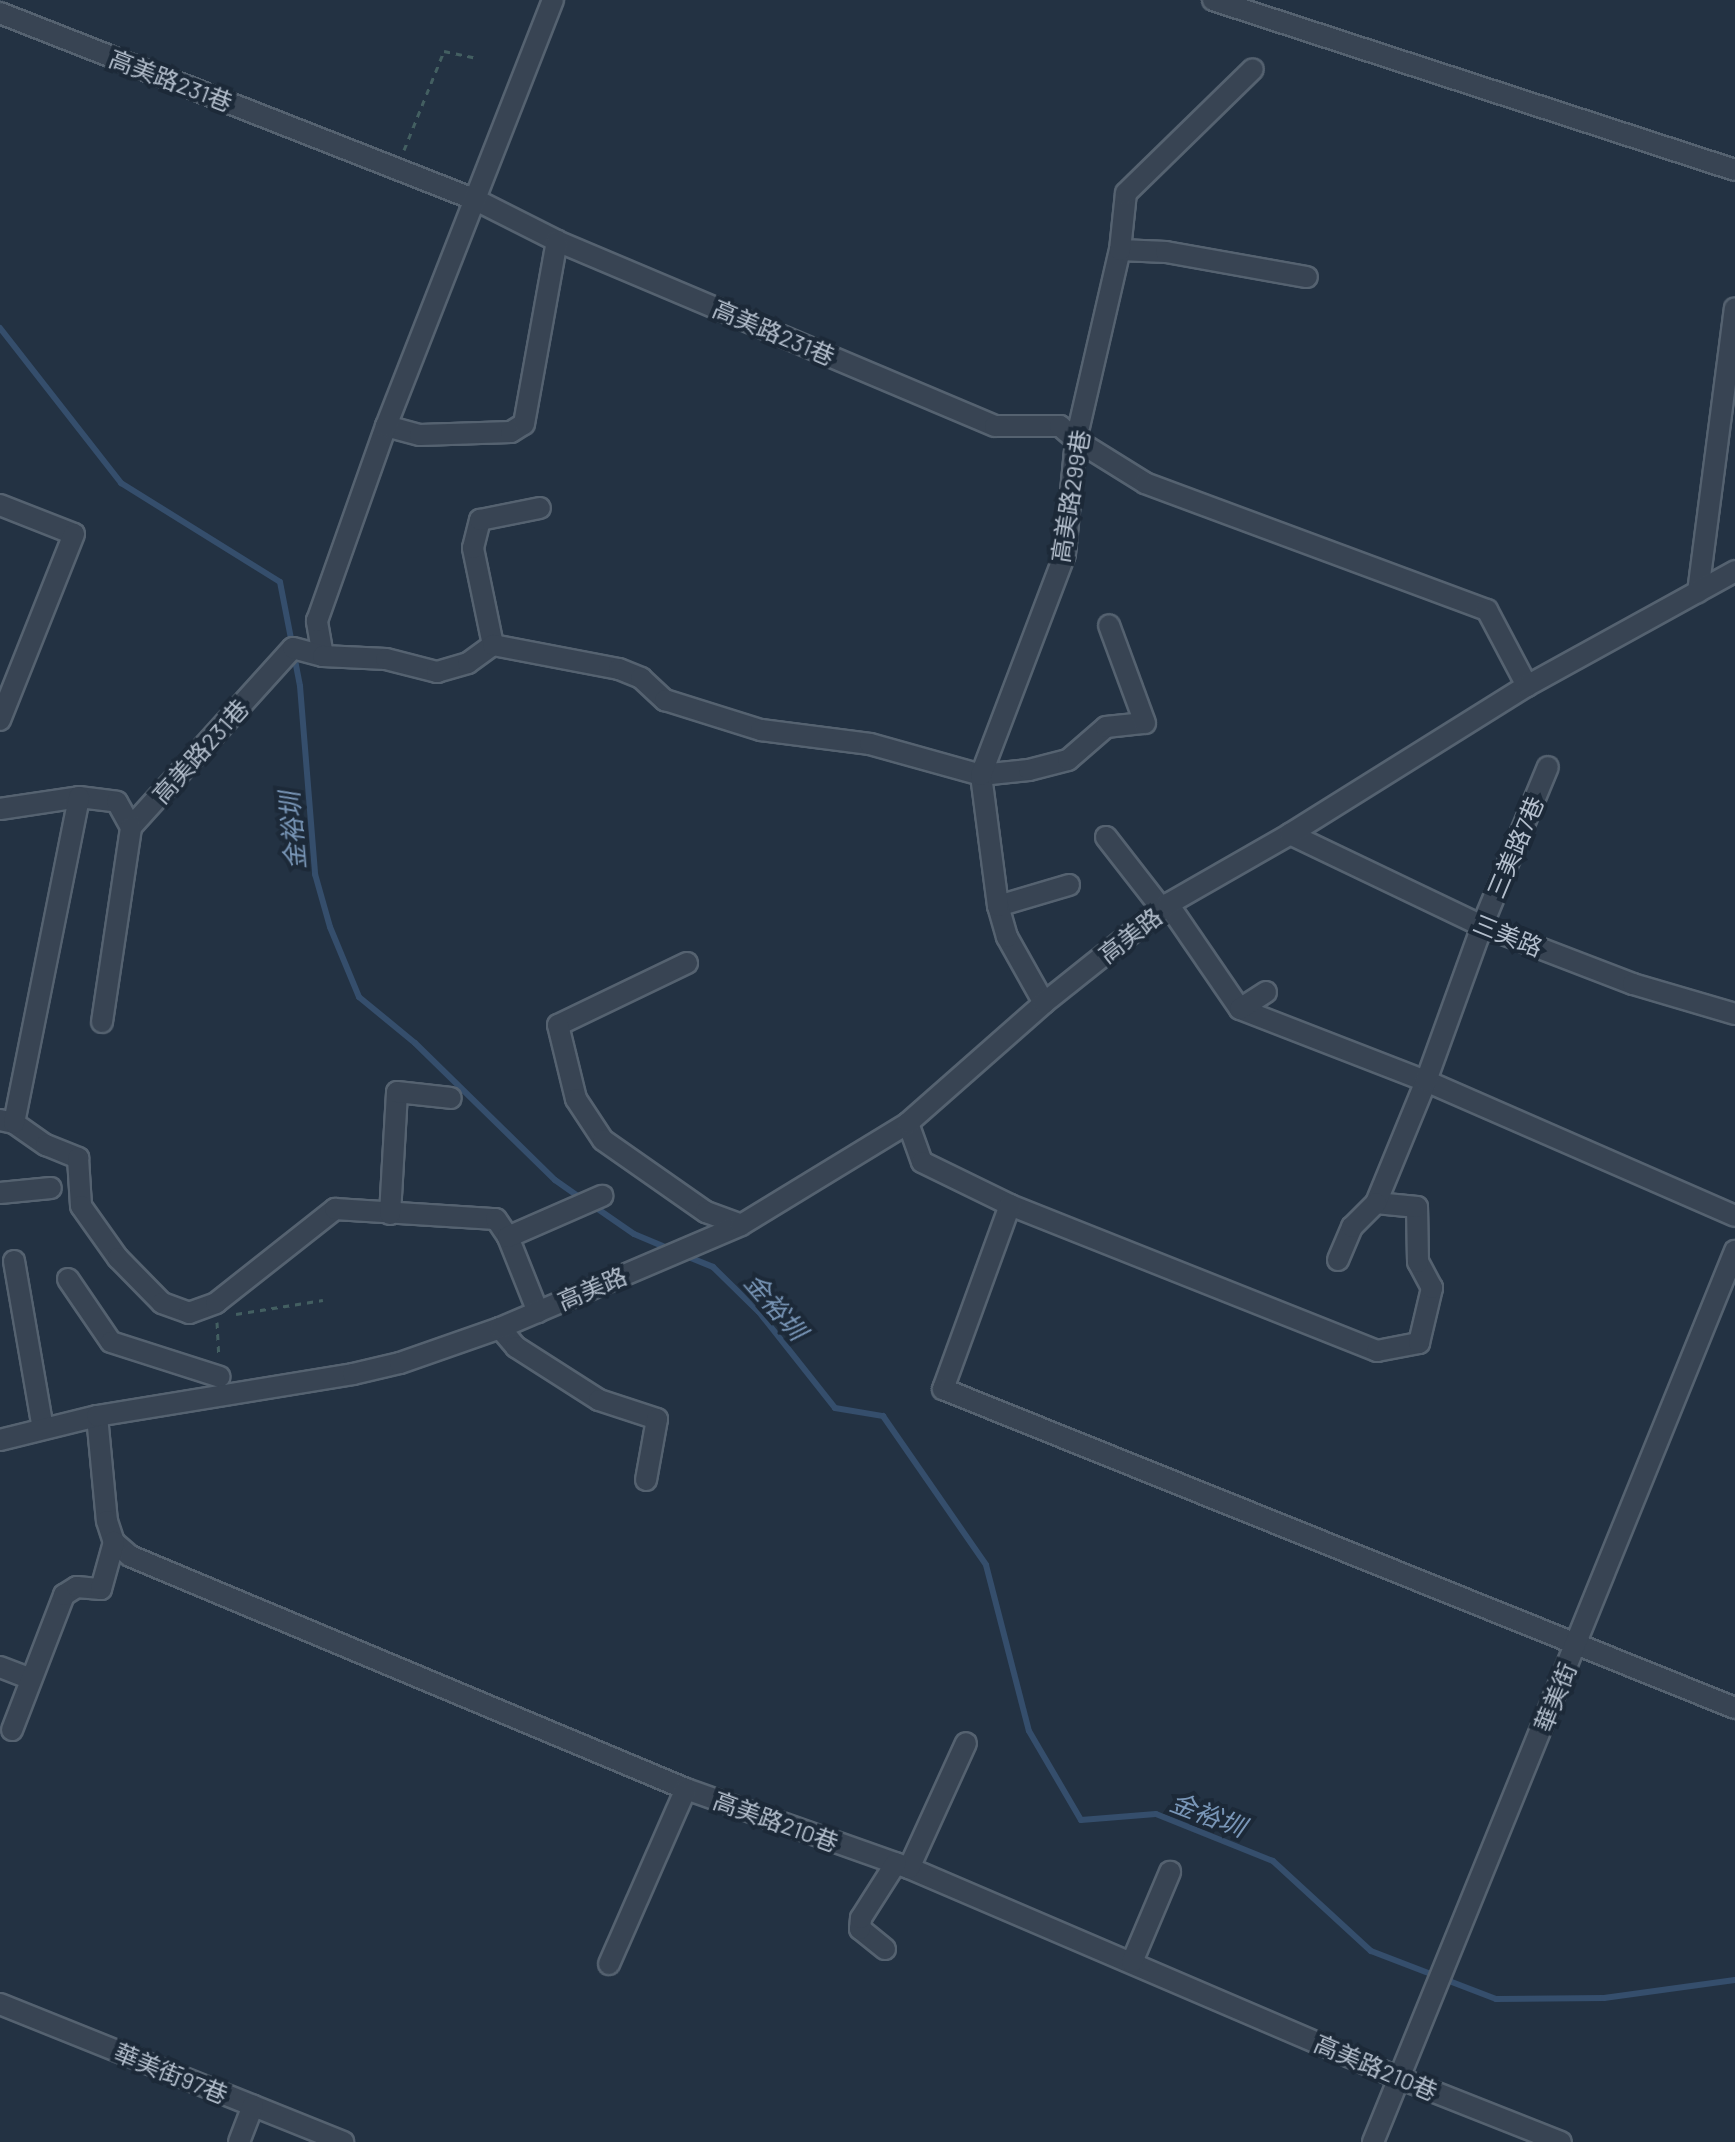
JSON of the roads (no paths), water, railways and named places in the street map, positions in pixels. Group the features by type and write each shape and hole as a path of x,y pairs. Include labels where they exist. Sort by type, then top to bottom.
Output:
{"street":[{"path":"323,656 317,621 386,426 553,0"},
{"path":"1213,0 1735,170"},
{"name":"高美路231巷","path":"0,13 476,200 557,241 995,426 1060,426 1076,440 1145,483 1487,610 1527,686"},
{"name":"高美路299巷","path":"1044,1003 1007,937 998,906 981,775 1065,554 1076,440 1120,250 1126,193 1253,69"},
{"path":"386,426 420,435 511,432 524,424 533,384 537,333 557,241"},
{"path":"1120,250 1166,252 1307,277"},
{"path":"1698,592 1735,308"},
{"path":"0,505 74,534 0,720"},
{"path":"540,508 480,520 473,548 493,645 619,669 641,678 665,700 761,730 870,744 981,775 1029,770 1068,760 1106,727 1145,723 1109,625"},
{"name":"高美路","path":"0,1440 97,1416 353,1374 400,1363 500,1328 741,1225 908,1123 1044,1003 1165,907 1290,834 1527,686 1735,571"},
{"name":"高美路231巷","path":"0,809 79,797 117,802 131,827 293,648 323,656 386,659 437,672 468,663 493,645"},
{"name":"三美路7巷","path":"1338,1260 1352,1227 1376,1203 1426,1081 1482,926 1548,767"},
{"path":"79,797 7,1122 46,1145 78,1158 81,1206 118,1258 162,1303 189,1313 216,1310 335,1209 496,1219 508,1237 602,1196"},
{"path":"102,1022 131,827"},
{"name":"三美路","path":"1290,834 1482,926 1633,984 1735,1014"},
{"path":"1106,837 1165,907 1240,1009 1426,1081 1735,1216"},
{"path":"998,906 1069,885"},
{"path":"687,963 558,1025 576,1099 603,1140 706,1212 741,1225"},
{"path":"1240,1009 1266,992"},
{"path":"390,1214 397,1092 451,1098"},
{"path":"908,1123 922,1162 1010,1205 1377,1351 1419,1343 1432,1288 1418,1262 1417,1207 1376,1203"},
{"path":"0,1193 51,1188"},
{"path":"1010,1205 943,1389 1735,1708"},
{"name":"高美路","path":"508,1237 538,1312"},
{"name":"華美街","path":"1373,2142 1735,1251"},
{"path":"14,1261 43,1429"},
{"path":"68,1279 111,1342 220,1377"},
{"path":"500,1328 516,1347 599,1400 657,1419 646,1480"},
{"path":"12,1730 64,1595 77,1587 101,1589 114,1542 107,1521 97,1416"},
{"name":"高美路210巷","path":"114,1542 130,1556 686,1789 902,1865 1399,2078 1561,2142"},
{"path":"0,1667 31,1679"},
{"path":"885,1949 860,1929 861,1918 902,1865 966,1743"},
{"path":"609,1964 686,1789"},
{"path":"1132,1962 1170,1872"},
{"name":"華美街97巷","path":"0,2004 343,2142"},
{"path":"239,2142 253,2106"}],"waterway":[{"name":"金裕圳","path":"0,328 121,483 280,582 292,644"},
{"name":"金裕圳","path":"294,655 300,686 315,874 330,927 359,997 415,1043 555,1180 582,1199"},
{"name":"金裕圳","path":"592,1205 634,1234 672,1250"},
{"name":"金裕圳","path":"686,1256 713,1267 759,1312 835,1408 883,1416 986,1565 1029,1731 1081,1820 1156,1814 1273,1861 1371,1951 1496,1999 1604,1998 1735,1980"}]}
